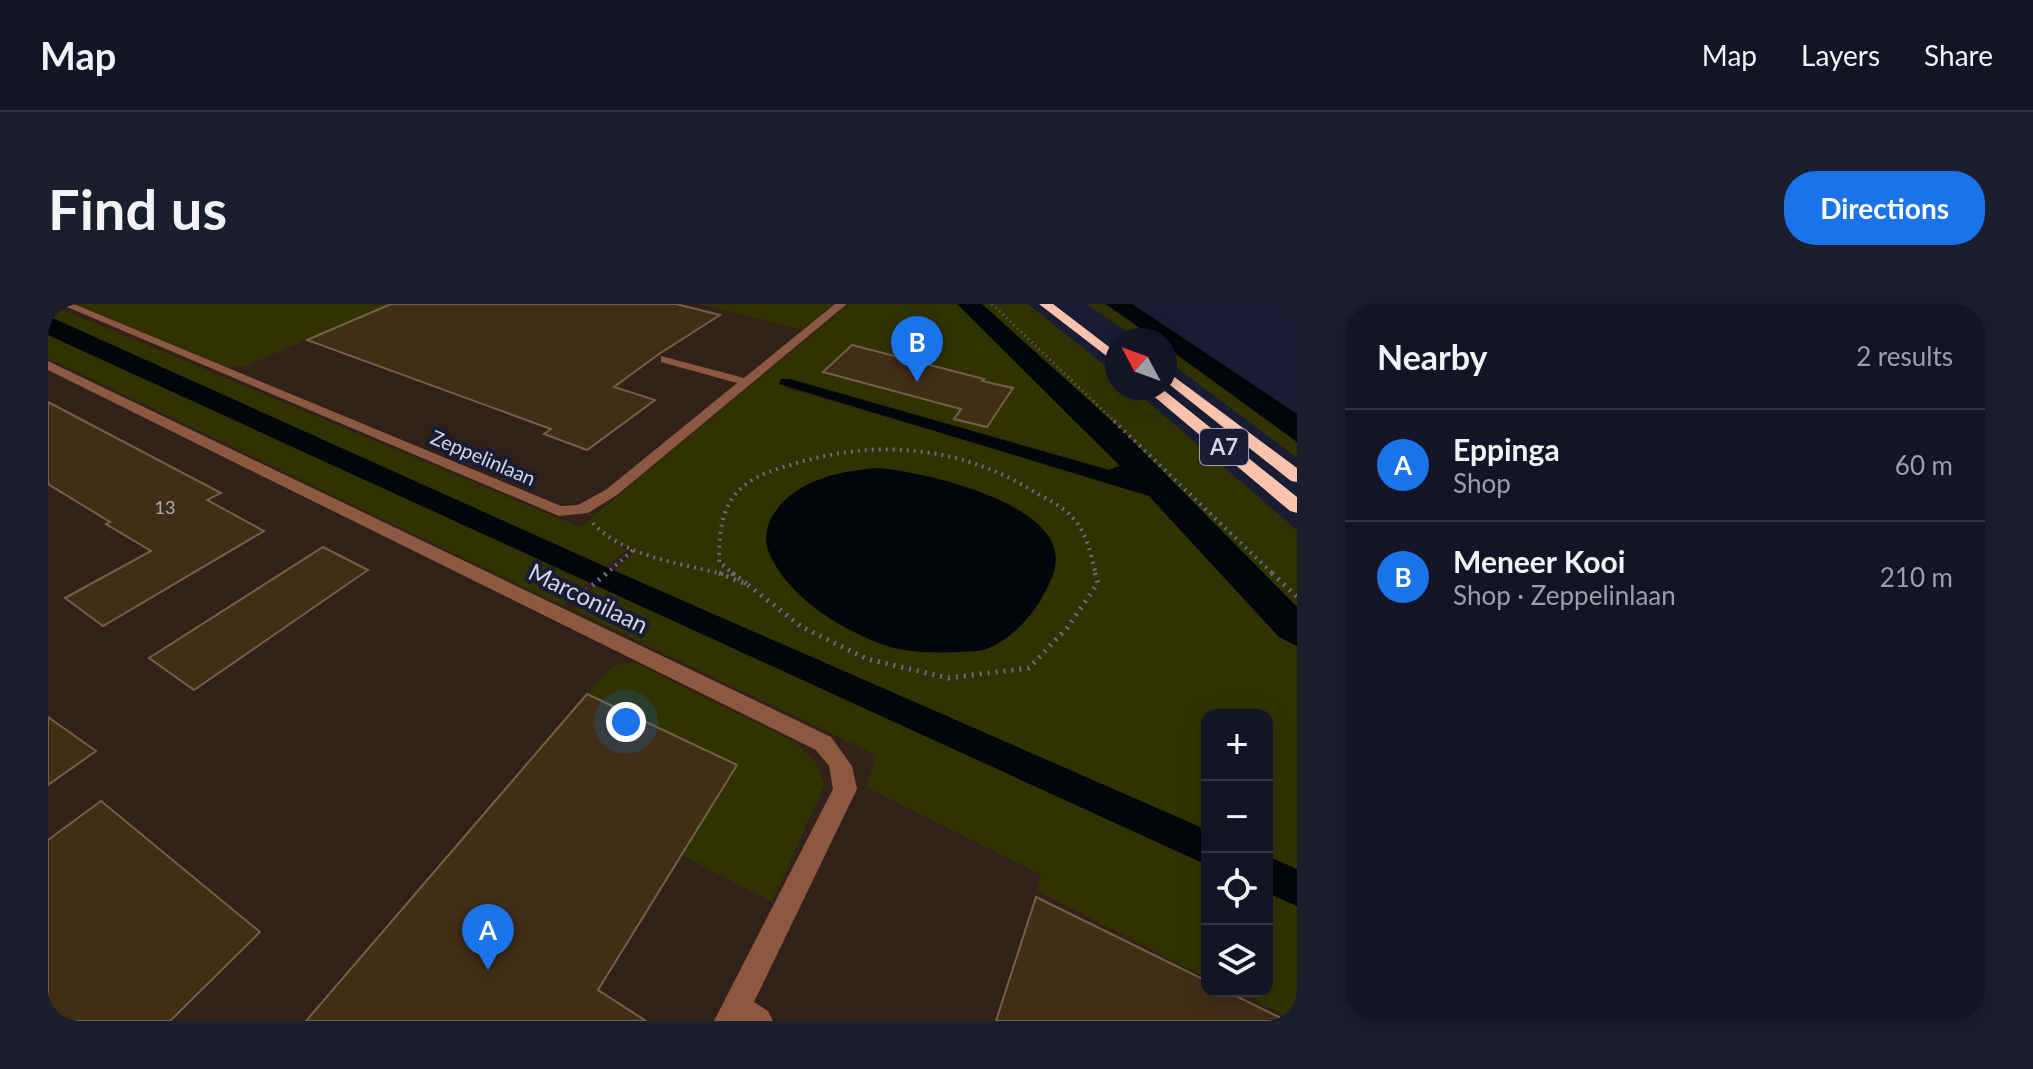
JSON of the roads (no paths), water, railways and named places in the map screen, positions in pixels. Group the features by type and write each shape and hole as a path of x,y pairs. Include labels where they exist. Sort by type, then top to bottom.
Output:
{"highway":[{"path":"1045,304 1105,351"},
{"name":"A7","path":"1177,383 1297,477"},
{"name":"A7","path":"1167,400 1297,507"}],"street":[{"name":"Zeppelinlaan","path":"65,304 559,511 582,510 612,492 746,382"},
{"path":"665,359 746,382 842,304"},
{"name":"Marconilaan","path":"48,365 817,738 836,753 844,772 845,789 741,1016"}],"place":[{"name":"Meneer Kooi","path":"917,382"},
{"name":"Eppinga","path":"488,970"}]}
